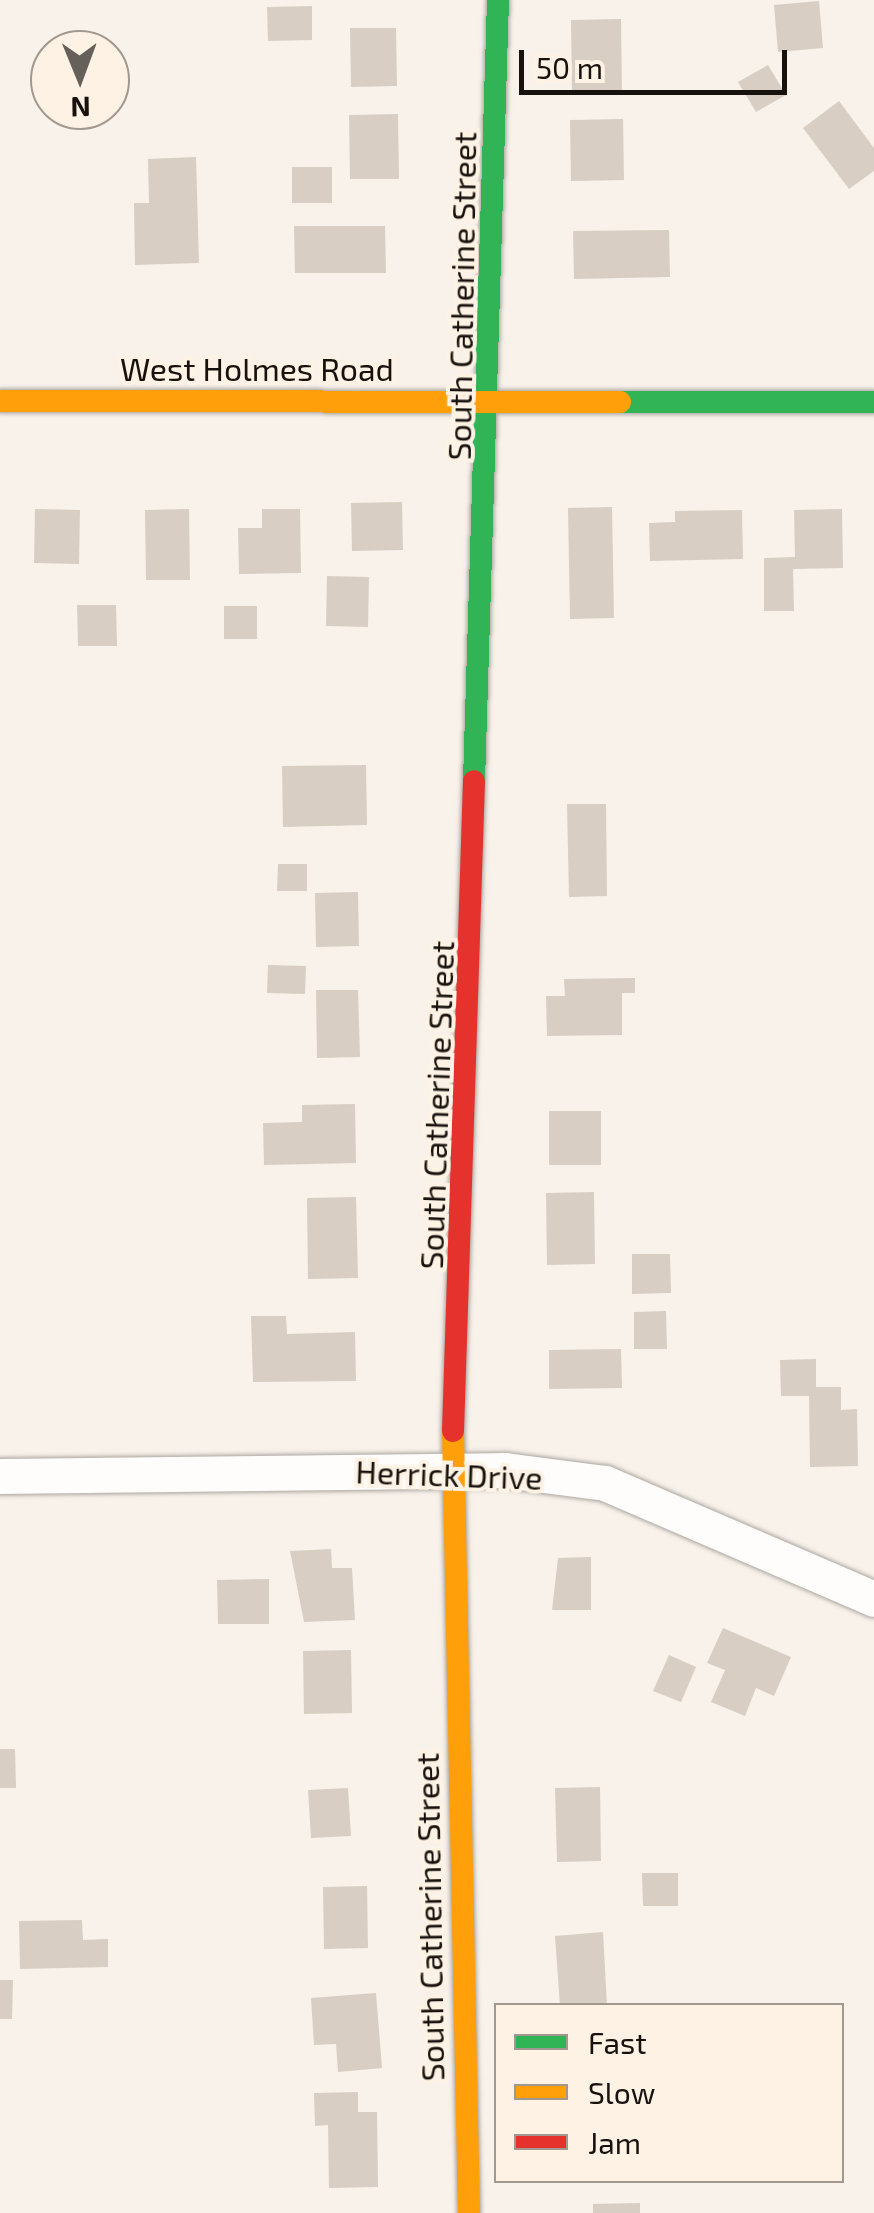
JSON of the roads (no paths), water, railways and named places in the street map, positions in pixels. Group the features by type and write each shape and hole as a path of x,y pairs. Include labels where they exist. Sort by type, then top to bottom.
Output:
{"street":[{"name":"South Catherine Street","path":"469,2213 452,1476 492,399 498,0"},
{"name":"West Holmes Road","path":"0,401 874,402"},
{"name":"Herrick Drive","path":"0,1476 452,1476 505,1470 605,1483 874,1600"}]}
